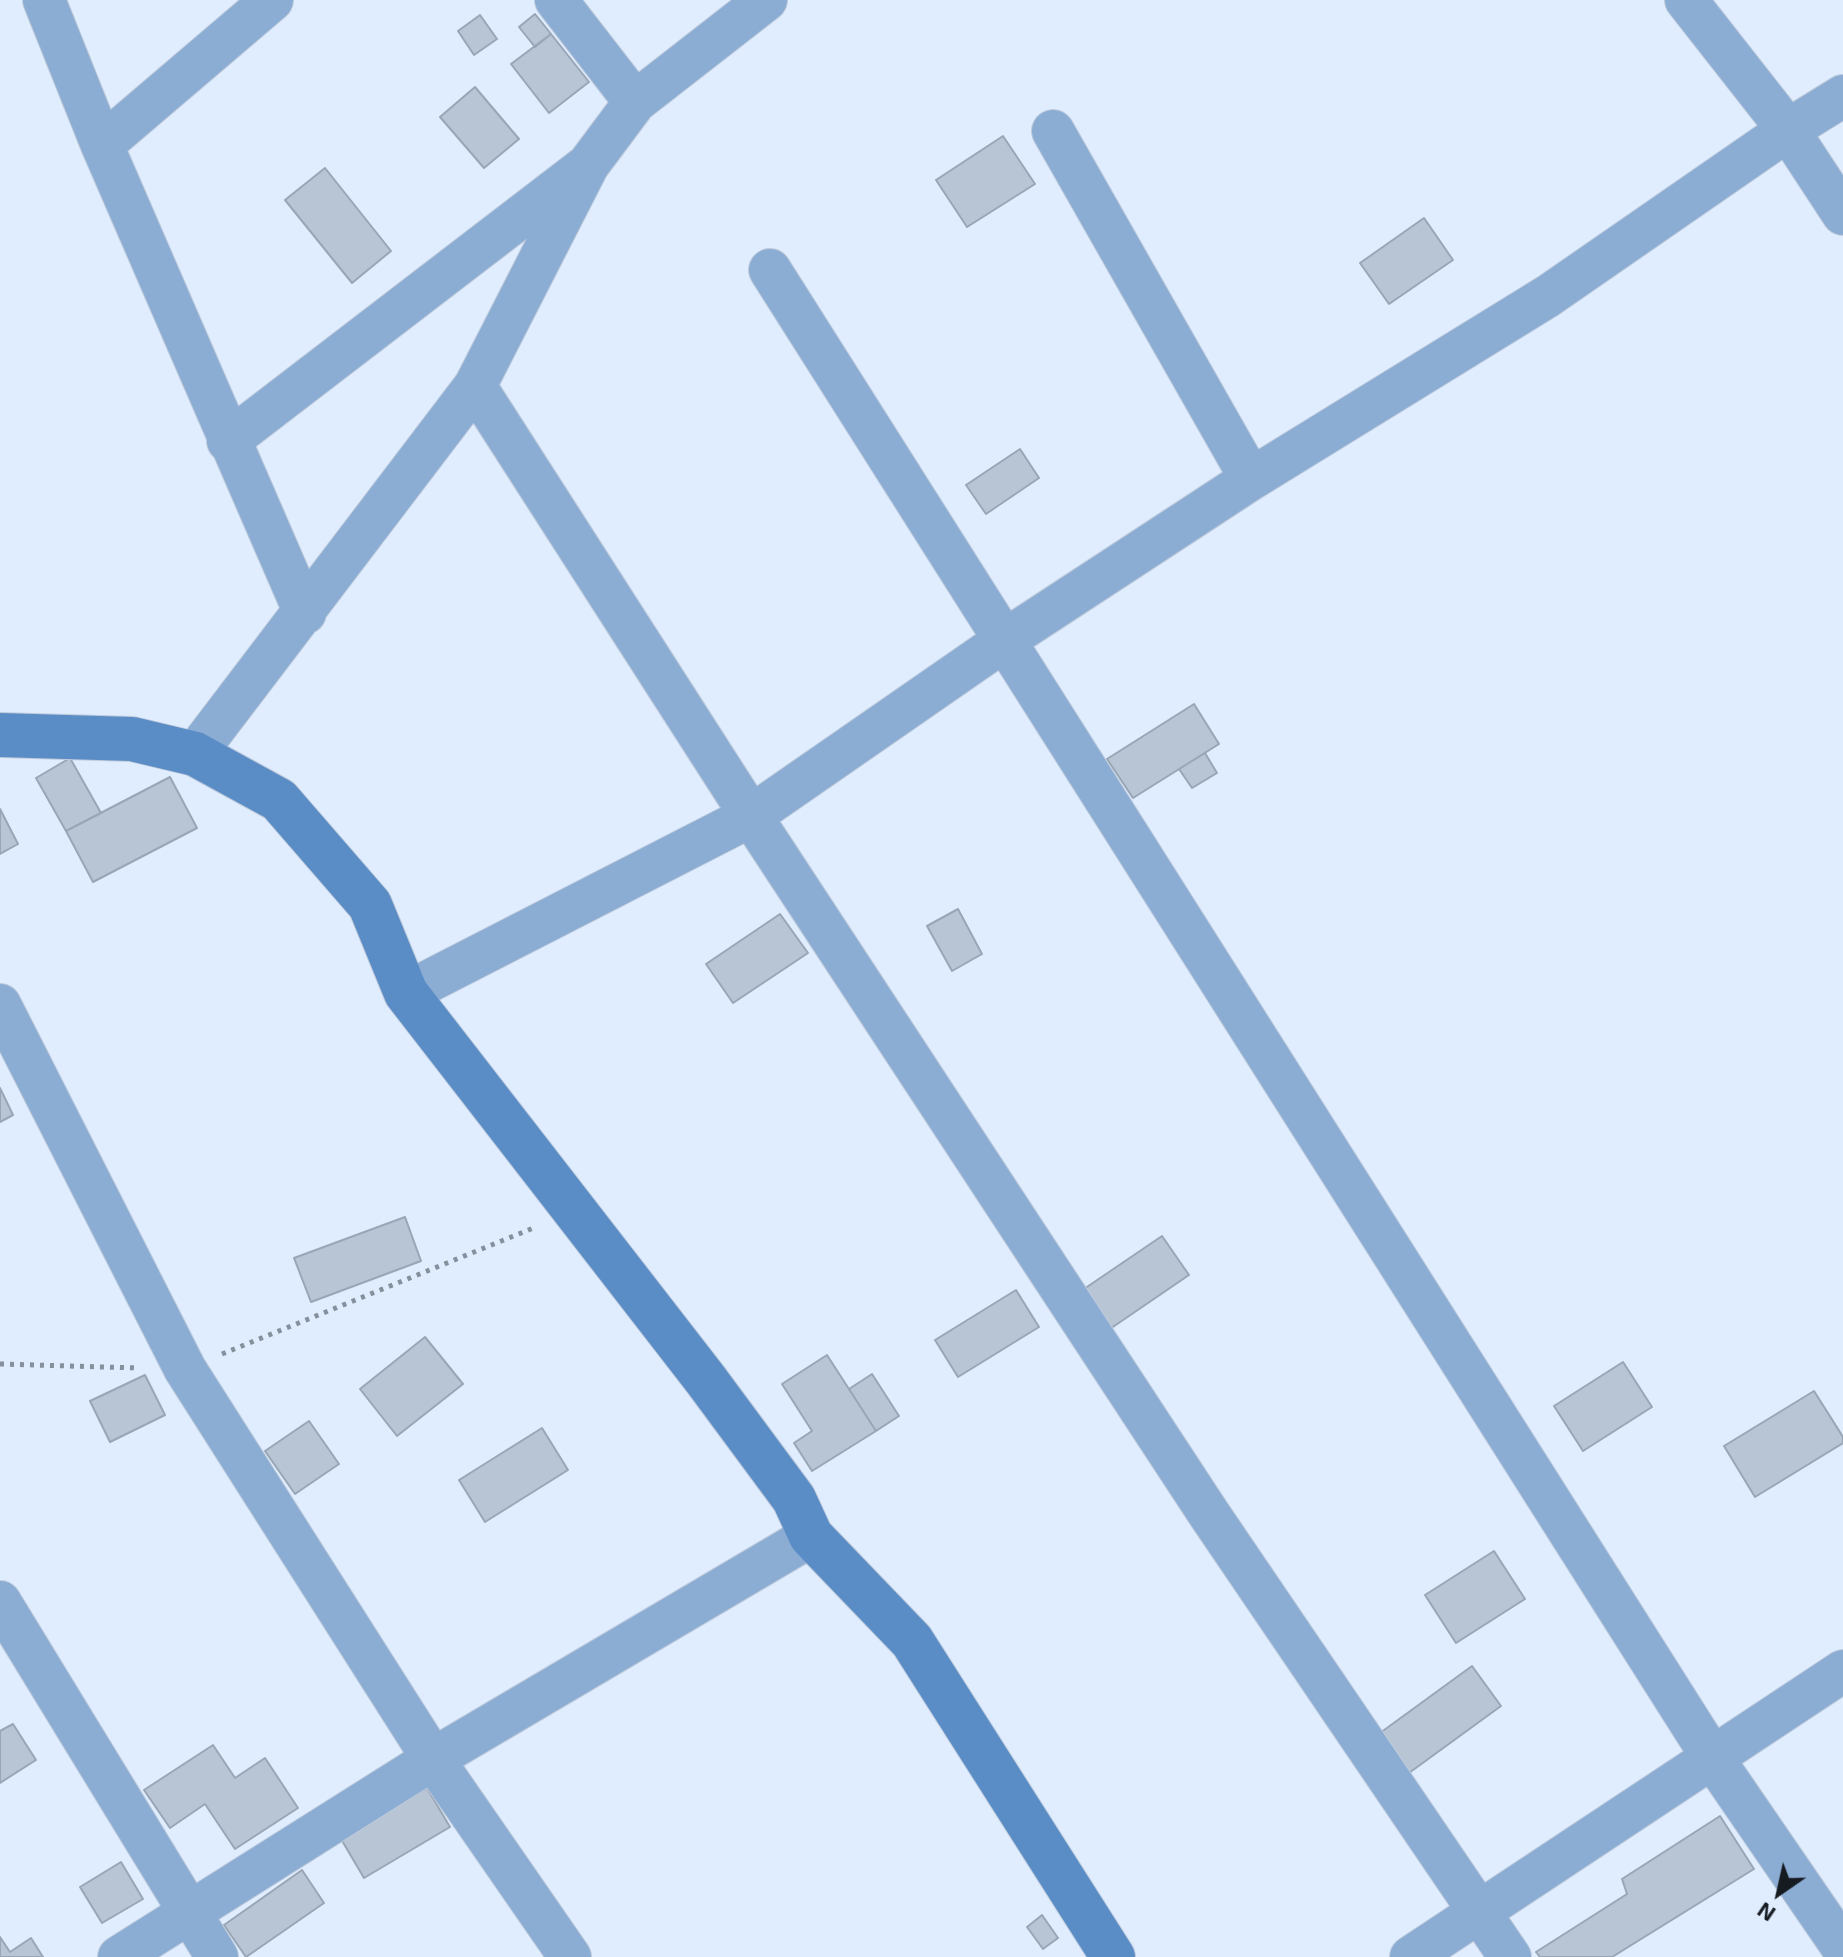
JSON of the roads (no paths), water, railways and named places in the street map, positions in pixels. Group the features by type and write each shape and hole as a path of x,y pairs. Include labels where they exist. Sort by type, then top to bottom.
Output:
{"street":[{"path":"44,0 228,441 305,613"},
{"path":"102,145 272,0"},
{"path":"556,0 635,102"},
{"path":"195,754 475,386 588,165 635,102 766,0"},
{"path":"1686,0 1788,130 1843,214"},
{"path":"406,993 751,816 1005,640 1251,479 1548,296 1788,130 1843,96"},
{"path":"1053,131 1251,479"},
{"path":"228,441 588,165"},
{"path":"770,270 1714,1760 1843,1948"},
{"path":"475,386 751,816 1209,1514 1510,1957"},
{"path":"0,735 132,739 195,754 279,800 370,905 406,993 794,1499 811,1536 912,1641 1113,1957"},
{"path":"0,1005 185,1369 433,1759 570,1957"},
{"path":"119,1957 433,1759 811,1536"},
{"path":"0,1602 217,1957"},
{"path":"1411,1957 1714,1760 1843,1671"}]}
